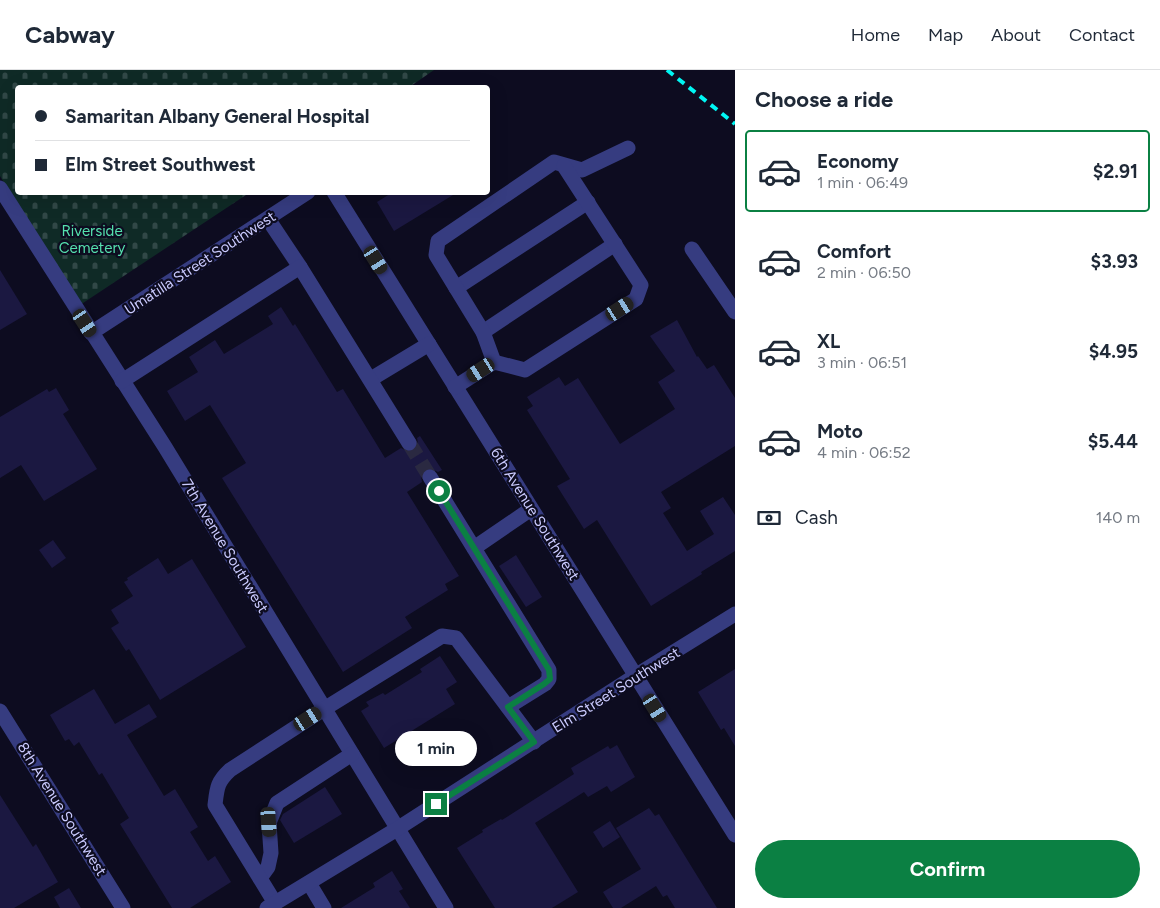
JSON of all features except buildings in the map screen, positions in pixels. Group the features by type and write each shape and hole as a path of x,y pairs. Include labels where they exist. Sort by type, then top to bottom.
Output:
{"street":[{"path":"494,362 483,332 436,255 438,241 559,164 582,170 628,148"},
{"path":"455,387 494,362 525,370 636,299 641,285 588,202 559,164"},
{"name":"7th Avenue Southwest","path":"0,188 165,447 446,908"},
{"name":"Umatilla Street Southwest","path":"92,333 304,195"},
{"name":"6th Avenue Southwest","path":"336,195 735,835"},
{"path":"456,288 588,202"},
{"path":"268,219 371,379 408,443"},
{"path":"483,332 615,244"},
{"path":"692,249 735,312"},
{"path":"122,381 300,267"},
{"path":"371,379 429,344"},
{"path":"430,477 549,670 550,679 508,707"},
{"path":"474,548 531,509"},
{"name":"Elm Street Southwest","path":"271,906 397,829 735,614"},
{"path":"271,906 260,878 215,805 216,792 220,779 230,770 324,709 442,636 456,638 534,742"},
{"name":"8th Avenue Southwest","path":"0,711 123,908"},
{"path":"260,878 268,867 271,853 269,822 277,804 352,754"},
{"path":"308,883 324,908"}],"green space":[{"name":"Riverside Cemetery","path":"0,70 434,70 412,85 15,85 15,195 246,195 77,307 0,176"}],"tunnel":[{"path":"409,443 430,477"}],"railway":[{"path":"667,70 735,124"}],"route":[{"path":"436,804 509,756 534,742 508,707 550,679 549,670 439,491"}]}
